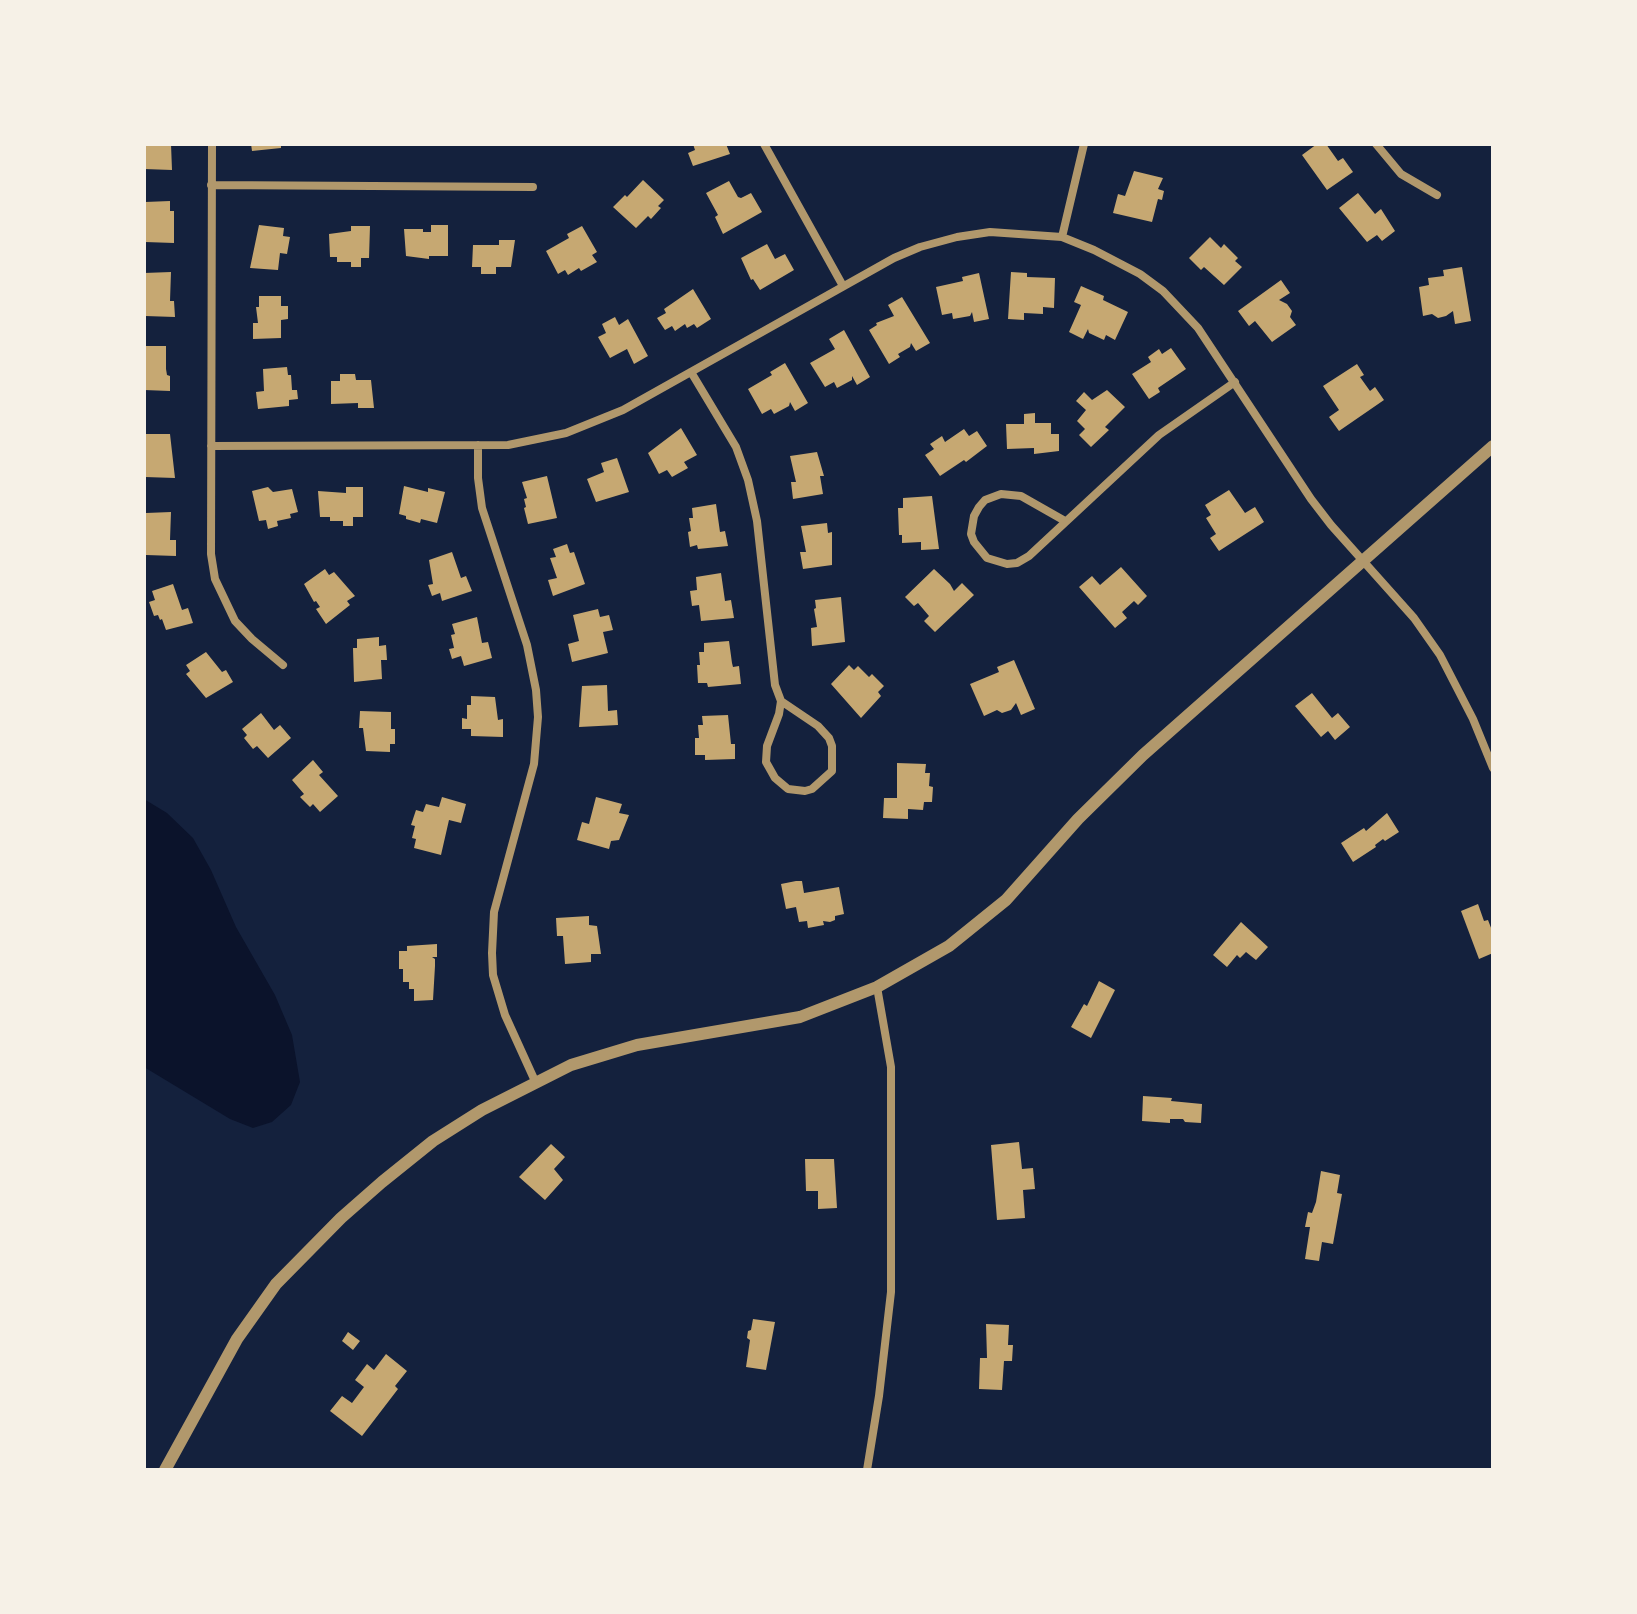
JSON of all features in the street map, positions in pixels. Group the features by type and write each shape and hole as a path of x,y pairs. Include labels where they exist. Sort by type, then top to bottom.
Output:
{"street":[{"path":"212,144 211,554 215,579 235,621 283,665"},
{"path":"764,144 843,286"},
{"path":"1062,237 1084,144"},
{"path":"1376,144 1401,174 1437,195"},
{"path":"211,185 533,187"},
{"path":"211,446 508,445 566,433 623,410 894,258 957,237 990,232 1062,237 1120,263 1163,291 1198,328 1311,499 1414,618 1440,655 1493,765"},
{"path":"691,372 731,437 748,480 757,521 775,685 781,701 767,746 766,762 775,778 788,789 812,789 832,771 832,746 818,726 781,701"},
{"path":"1065,521 1021,496 1001,494 985,500 979,507 971,534 987,558 1007,564 1017,563 1029,556 1159,435 1235,382"},
{"path":"478,445 482,508 527,645 536,690 534,764 494,912 492,953 493,975 505,1015 535,1081"},
{"path":"165,1470 237,1339 276,1284 341,1218 433,1141 482,1110 571,1065 637,1045 800,1017 877,987 949,946 1006,900 1105,791 1493,446"},
{"path":"867,1470 891,1292 891,1067 877,987"}],"water":[{"path":"144,799 167,813 193,838 236,927 275,995 292,1035 300,1082 291,1105 272,1122 253,1128 230,1119 144,1067"}],"building":[{"path":"144,144 171,144 172,170 144,169"},
{"path":"251,144 281,144 281,148 252,151"},
{"path":"693,144 726,144 730,154 693,166 688,153 695,150"},
{"path":"1317,144 1326,144 1338,161 1343,158 1353,172 1327,190 1302,155"},
{"path":"1134,171 1163,178 1158,189 1164,191 1162,200 1158,199 1152,222 1113,213 1118,194 1125,196"},
{"path":"643,180 664,200 651,219 648,216 636,228 613,207"},
{"path":"729,181 738,197 751,193 762,212 723,234 715,217 718,215 706,193"},
{"path":"1358,193 1375,214 1381,209 1395,231 1382,241 1377,235 1367,242 1339,208"},
{"path":"170,201 170,211 174,211 174,243 145,242 145,202"},
{"path":"259,225 284,228 283,236 290,237 287,254 280,253 278,270 250,268"},
{"path":"431,225 448,225 448,256 429,256 429,259 406,256 404,229 431,232"},
{"path":"351,226 370,226 369,258 361,258 361,267 351,267 351,262 337,262 337,257 330,257 329,234 351,231"},
{"path":"582,226 597,252 592,255 597,262 568,275 565,270 558,274 546,251 569,238 567,234"},
{"path":"1210,237 1221,248 1224,244 1242,267 1224,285 1189,258"},
{"path":"499,240 515,240 511,267 496,267 496,274 481,274 481,267 472,267 473,245 499,245"},
{"path":"767,244 775,259 785,254 794,270 760,290 751,280 741,258"},
{"path":"1462,267 1471,321 1455,324 1453,311 1438,318 1432,314 1423,316 1419,287 1429,285 1428,278 1444,276 1443,270"},
{"path":"171,272 170,301 174,301 175,317 145,316 144,273"},
{"path":"1011,272 1027,273 1027,277 1055,278 1054,308 1043,307 1043,314 1024,313 1024,320 1008,319"},
{"path":"979,273 989,319 974,322 972,312 970,316 953,319 952,313 942,315 936,287 963,281 962,277"},
{"path":"1281,280 1290,293 1279,300 1292,311 1290,317 1296,325 1272,342 1255,321 1249,326 1238,311"},
{"path":"1081,286 1128,312 1115,340 1106,335 1104,340 1089,333 1088,329 1083,339 1069,332 1081,305 1074,302"},
{"path":"693,289 711,319 697,328 694,324 687,328 685,324 675,331 672,326 665,330 657,318 666,313 664,309"},
{"path":"259,296 281,296 281,306 288,306 288,319 281,320 281,338 253,339 253,323 258,323 256,307 259,307"},
{"path":"902,297 930,343 916,351 911,343 910,347 898,354 900,357 889,364 869,330 876,323 894,316 888,305"},
{"path":"615,317 619,325 628,319 648,356 634,364 627,349 610,358 598,337 606,333 602,324"},
{"path":"844,330 870,377 857,385 852,376 852,380 837,388 834,382 825,387 810,363 835,349 829,339"},
{"path":"144,346 166,346 170,391 144,390"},
{"path":"1171,348 1186,369 1158,388 1160,392 1149,399 1132,374 1151,362 1148,357 1159,349 1162,354"},
{"path":"785,363 808,403 795,411 790,402 789,406 774,414 771,409 762,414 748,389"},
{"path":"1357,364 1364,375 1360,377 1370,391 1375,387 1384,400 1339,431 1329,417 1339,410 1323,386"},
{"path":"287,367 292,390 297,390 298,399 289,400 289,406 258,409 256,392 264,391 263,369"},
{"path":"340,374 355,374 356,380 371,380 374,408 358,408 358,403 331,404 331,381 340,381"},
{"path":"1107,390 1125,407 1105,427 1109,430 1091,447 1079,435 1085,429 1077,421 1086,410 1076,401 1084,392 1092,400"},
{"path":"1035,413 1035,423 1051,423 1051,434 1059,434 1059,451 1034,454 1034,448 1007,449 1006,424 1024,424 1024,414"},
{"path":"681,428 697,455 684,462 688,468 672,477 667,470 659,474 648,453"},
{"path":"964,429 969,436 977,431 987,446 940,476 925,455 934,449 930,444 942,436 945,442"},
{"path":"144,434 170,434 175,478 145,477"},
{"path":"817,452 824,476 820,476 823,494 793,499 791,482 796,482 790,456"},
{"path":"617,458 629,492 596,502 587,479 604,472 601,463"},
{"path":"547,476 557,518 528,524 524,508 524,499 527,498 522,482"},
{"path":"404,486 428,492 428,488 445,492 437,523 421,519 420,523 399,514"},
{"path":"268,487 273,492 292,489 298,512 290,514 291,518 277,521 278,526 268,529 266,520 259,521 252,491"},
{"path":"346,487 363,487 363,517 353,517 353,526 343,526 343,521 320,517 318,491 346,493"},
{"path":"1229,490 1245,513 1255,507 1264,522 1219,551 1210,538 1216,534 1206,518 1211,515 1205,505"},
{"path":"932,496 939,549 921,550 921,542 902,543 898,508 903,508 903,498"},
{"path":"716,504 720,532 725,531 728,546 690,547 688,532 691,531 689,518 693,518 692,508"},
{"path":"171,512 170,540 176,540 176,556 146,555 146,513"},
{"path":"827,523 828,533 832,532 832,565 803,569 800,552 806,552 801,526"},
{"path":"567,544 570,553 574,552 585,584 553,596 548,580 557,578 550,558 556,557 553,549"},
{"path":"452,552 461,578 466,576 472,591 442,601 440,593 432,596 428,585 433,584 429,560"},
{"path":"1121,567 1147,596 1138,605 1134,601 1122,612 1127,618 1115,628 1079,587 1092,576 1100,585"},
{"path":"325,569 329,575 334,572 355,596 347,601 350,605 326,624 316,609 320,607 304,584"},
{"path":"934,569 954,591 962,583 974,595 935,632 924,621 929,616 918,603 914,606 905,597"},
{"path":"721,573 725,601 731,600 734,618 701,621 699,605 692,606 690,591 697,590 696,577"},
{"path":"173,584 182,610 188,608 193,623 166,630 162,619 154,616 149,602 155,600 152,591"},
{"path":"841,597 845,642 812,646 811,628 817,627 815,600"},
{"path":"598,609 600,617 609,615 613,630 603,632 608,653 572,662 568,644 579,641 573,615"},
{"path":"477,617 482,643 488,642 492,658 464,666 461,656 452,659 449,649 454,648 452,624"},
{"path":"379,637 379,646 386,645 387,660 381,660 382,679 354,682 353,648 357,648 357,639"},
{"path":"729,641 733,667 739,666 741,684 708,687 707,683 698,683 697,665 700,665 699,652 704,652 704,643"},
{"path":"206,652 222,672 226,670 233,682 206,698 186,674 190,671 186,665"},
{"path":"1014,660 1035,709 1021,715 1016,703 1011,710 1002,713 997,710 984,716 970,684 999,672 997,667"},
{"path":"849,665 854,670 858,666 869,677 872,674 884,686 878,692 881,696 861,718 831,684"},
{"path":"607,685 608,711 617,710 618,725 579,727 582,686"},
{"path":"1312,693 1332,718 1338,713 1350,727 1335,740 1328,731 1321,737 1295,706"},
{"path":"471,696 495,697 498,720 503,719 503,737 471,736 471,729 462,729 462,718 467,719"},
{"path":"360,711 391,712 395,744 390,744 390,752 366,751 363,728 359,728"},
{"path":"261,713 274,730 280,725 291,738 268,758 257,746 253,749 244,738 247,735 242,729"},
{"path":"728,715 735,759 705,760 705,755 695,755 695,738 699,738 698,725 703,725 702,716"},
{"path":"313,760 323,772 319,775 338,796 320,812 300,797 304,794 292,780"},
{"path":"897,763 926,764 925,773 930,773 929,786 933,787 932,802 924,802 923,810 908,809 908,819 883,818 884,798 897,798"},
{"path":"442,797 466,804 461,823 449,820 441,855 414,848 416,839 412,838 415,826 411,825 416,810 423,812 426,804 439,807"},
{"path":"596,797 622,804 619,813 629,815 619,840 611,841 609,849 577,840 582,822 589,824"},
{"path":"1387,813 1399,832 1385,841 1383,839 1353,862 1341,843 1364,828 1366,831"},
{"path":"802,881 804,893 839,887 844,914 835,916 835,920 830,922 823,921 824,925 808,928 807,921 799,922 796,907 786,909 781,884"},
{"path":"1478,904 1484,921 1488,920 1493,933 1493,953 1479,959 1461,911"},
{"path":"589,916 589,925 597,926 601,954 591,954 591,962 565,964 563,936 557,936 556,918"},
{"path":"1241,922 1268,947 1256,960 1246,952 1240,958 1237,955 1227,967 1213,955"},
{"path":"437,944 437,957 432,957 435,959 433,1000 414,1001 414,989 409,989 409,982 403,982 403,969 399,969 399,951 407,951 407,946"},
{"path":"1099,981 1115,990 1091,1038 1071,1027 1084,1004 1087,1006"},
{"path":"1143,1096 1202,1104 1201,1123 1185,1122 1183,1119 1170,1119 1170,1123 1142,1121"},
{"path":"1019,1142 1022,1169 1033,1168 1035,1189 1023,1190 1025,1218 997,1220 991,1145"},
{"path":"551,1144 565,1157 554,1169 563,1180 545,1200 519,1177"},
{"path":"805,1159 834,1159 837,1208 818,1209 818,1191 806,1191"},
{"path":"1321,1171 1340,1175 1337,1193 1342,1194 1333,1244 1322,1242 1319,1261 1305,1259 1310,1227 1305,1227 1308,1212 1312,1213 1316,1202"},
{"path":"753,1319 775,1322 766,1370 746,1367 750,1340 747,1338 748,1331"},
{"path":"986,1324 1009,1325 1008,1345 1013,1345 1012,1361 1004,1361 1002,1390 979,1389 980,1358 987,1358"},
{"path":"348,1332 360,1341 353,1350 342,1341"},
{"path":"386,1354 407,1371 395,1386 398,1389 362,1436 330,1411 342,1396 352,1403 364,1387 355,1380 367,1364 374,1370"}]}
